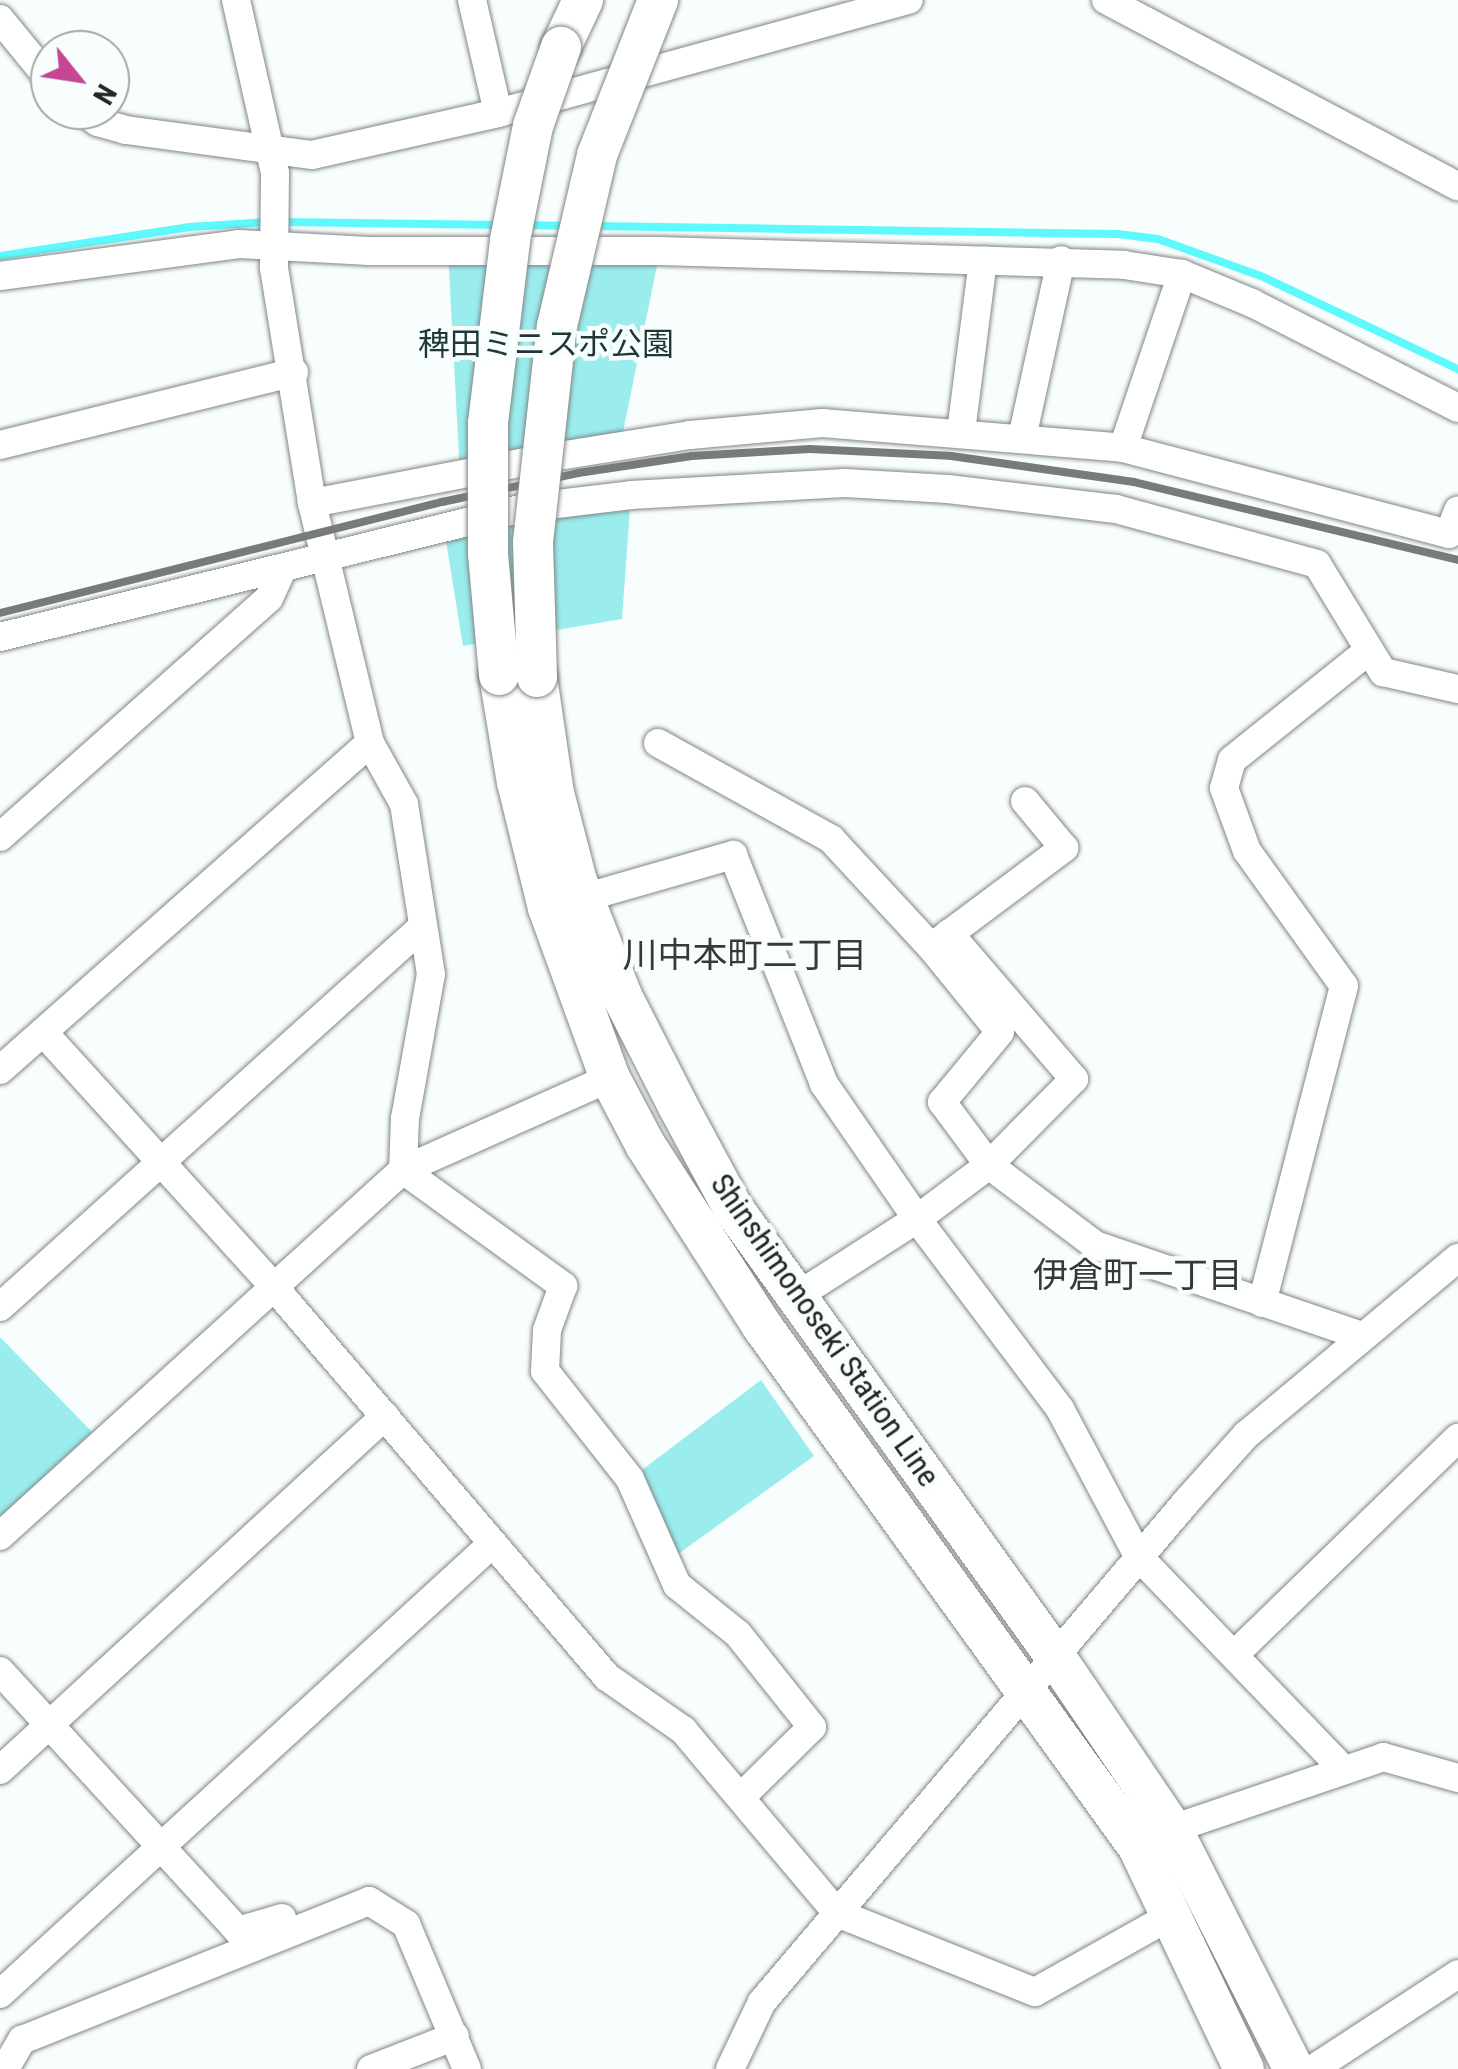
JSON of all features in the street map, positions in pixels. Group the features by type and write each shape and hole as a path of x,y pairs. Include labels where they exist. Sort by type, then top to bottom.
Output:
{"main road":[{"name":"Shinshimonoseki Station Line","path":"583,0 561,47 533,126 510,240 492,386 488,553 518,676 554,793 566,903 610,1078 646,1146 762,1326 1138,1847 1244,2069"},
{"name":"Shinshimonoseki Station Line","path":"518,676 557,326 597,155 658,0"},
{"name":"Shinshimonoseki Station Line","path":"566,903 622,996 733,1208 1055,1656 1172,1829 1294,2069"}],"street":[{"path":"236,0 271,151 274,230 312,503 370,743 404,804 430,974 405,1118 404,1170"},
{"path":"472,0 498,113"},
{"path":"126,130 312,155 498,113 909,0"},
{"path":"1106,0 1458,186"},
{"path":"0,19 30,56"},
{"path":"0,276 239,244 274,230 370,251 1061,260 1182,274 1252,303 1458,408"},
{"path":"962,432 982,260"},
{"path":"1022,438 1061,260"},
{"path":"1123,448 1182,274"},
{"path":"0,445 294,372"},
{"path":"312,503 540,458 690,435 822,423 1123,448 1449,534 1458,511"},
{"path":"0,637 524,508 631,495 845,484 948,489 1116,509 1318,564 1383,672 1458,689"},
{"path":"0,836 269,598 282,570"},
{"path":"1262,1304 1344,986 1246,851 1224,788 1232,760 1368,651"},
{"path":"0,1070 370,743"},
{"path":"658,743 831,839 940,940 1074,1079 989,1164 917,1219 797,1296"},
{"path":"940,940 1064,848 1026,801"},
{"path":"566,903 733,855 824,1084 917,1219 1060,1409 1138,1556 1342,1768"},
{"path":"0,1308 421,928"},
{"path":"940,940 1000,1032 942,1102 989,1164 1095,1245 1362,1336"},
{"path":"43,1032 274,1286 607,1677 682,1730 836,1913 1035,1992 1172,1915"},
{"path":"0,1536 404,1170 610,1078"},
{"path":"404,1170 563,1286 547,1330 545,1371 630,1479 677,1585 738,1634 812,1727 742,1797"},
{"path":"730,2069 762,2002 1138,1556 1246,1435 1458,1258"},
{"path":"0,1770 384,1416"},
{"path":"1234,1655 1458,1438"},
{"path":"0,1994 493,1543"},
{"path":"0,1670 238,1931 303,1911 336,1914"},
{"path":"1172,1829 1342,1768 1383,1758 1458,1778"},
{"path":"5,2069 22,2040 369,1900 406,1924 467,2069"},
{"path":"1314,2069 1458,1974"},
{"path":"371,2069 455,2036"}],"green space":[{"name":"稗田ミニスポ公園","path":"448,251 660,251 623,432 460,476"},
{"path":"631,495 622,619 463,646 444,529"},
{"path":"0,1337 92,1432 0,1517"},
{"path":"761,1380 814,1456 667,1562 630,1479"}],"waterway":[{"path":"0,256 190,227 268,222"},
{"path":"282,222 503,225"},
{"path":"527,225 568,226"},
{"path":"592,226 1118,234 1158,239 1261,276 1458,369"}],"railway":[{"path":"0,613 442,502 578,473 692,456 810,449 951,456 1134,482 1458,560"}],"district":[{"name":"川中本町二丁目","path":"745,956"},
{"name":"伊倉町一丁目","path":"1138,1276"}]}
